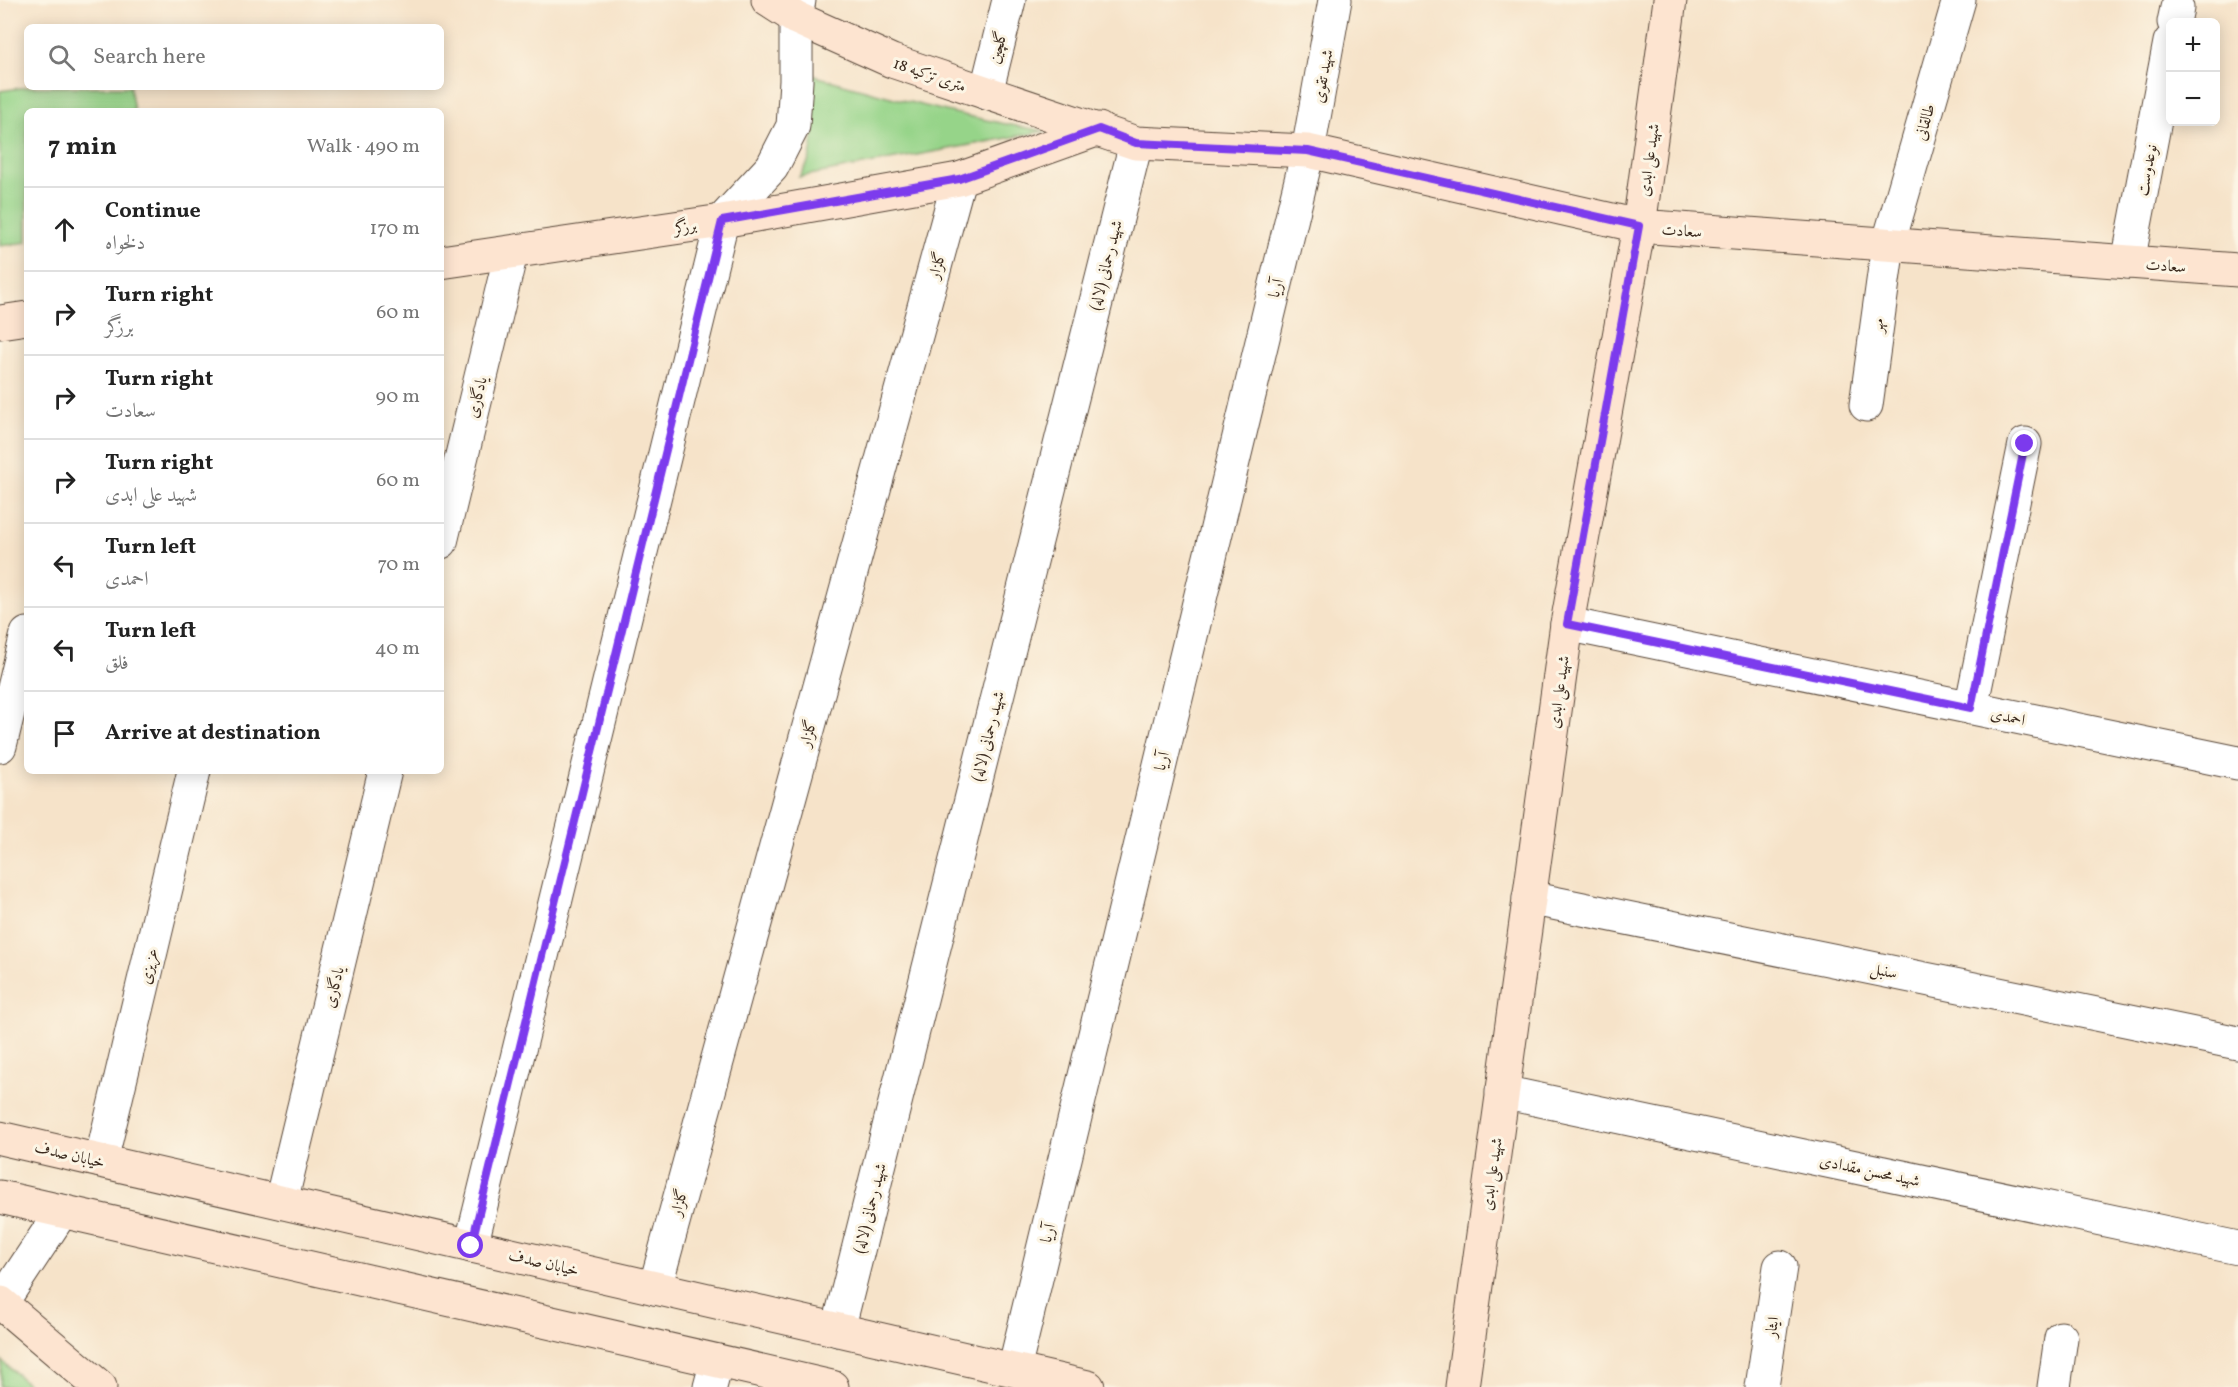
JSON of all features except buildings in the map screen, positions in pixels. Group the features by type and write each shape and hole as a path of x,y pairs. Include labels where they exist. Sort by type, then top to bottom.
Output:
{"street":[{"name":"18 متری تزکیه","path":"768,0 798,9 892,61 1099,129"},
{"name":"گلچین","path":"986,93 1009,0"},
{"name":"شهید تقوی","path":"1308,151 1335,0"},
{"name":"شهید علی ابدی","path":"1462,1387 1567,624 1639,226 1670,0"},
{"name":"طالقانی","path":"1888,245 1959,0"},
{"path":"471,1246 722,221 772,167 793,126 798,9"},
{"name":"نوعدوست","path":"2128,262 2166,63"},
{"name":"سعادت","path":"1099,129 1136,143 1308,151 1639,226 2238,270"},
{"name":"برزگر","path":"444,262 722,221 959,179 1099,129"},
{"name":"شهید رحمانی (لاله)","path":"838,1330 1136,143"},
{"name":"آریا","path":"1014,1370 1308,151"},
{"name":"گلزار","path":"655,1288 959,179"},
{"name":"مهر","path":"1866,405 1888,245"},
{"name":"یادگاری","path":"444,530 511,253"},
{"path":"0,321 24,318"},
{"path":"1971,708 2025,444"},
{"name":"احمدی","path":"1567,624 2238,763"},
{"path":"0,746 24,646"},
{"name":"عزیزی","path":"101,1161 193,774"},
{"name":"یادگاری","path":"281,1202 384,774"},
{"name":"سنبل","path":"1529,897 2238,1043"},
{"name":"شهید محسن مقدادی","path":"1502,1092 2238,1248"},
{"name":"خیابان صدف","path":"0,1138 1088,1387"},
{"path":"0,1197 714,1374 832,1387"},
{"path":"62,1211 0,1304 100,1387"},
{"name":"ایثار","path":"1762,1387 1780,1267"},
{"path":"2054,1387 2061,1338"}],"green space":[{"path":"805,73 924,106 1045,131 799,177 809,159 813,135 811,104"},
{"path":"24,87 24,90 130,90 134,108 24,108 24,242 0,246 0,91"},
{"path":"2,1361 31,1387 0,1387"}],"route":[{"path":"471,1246 722,221 959,179 1099,129 1136,143 1308,151 1639,226 1567,624 1971,708 2025,444"}]}
